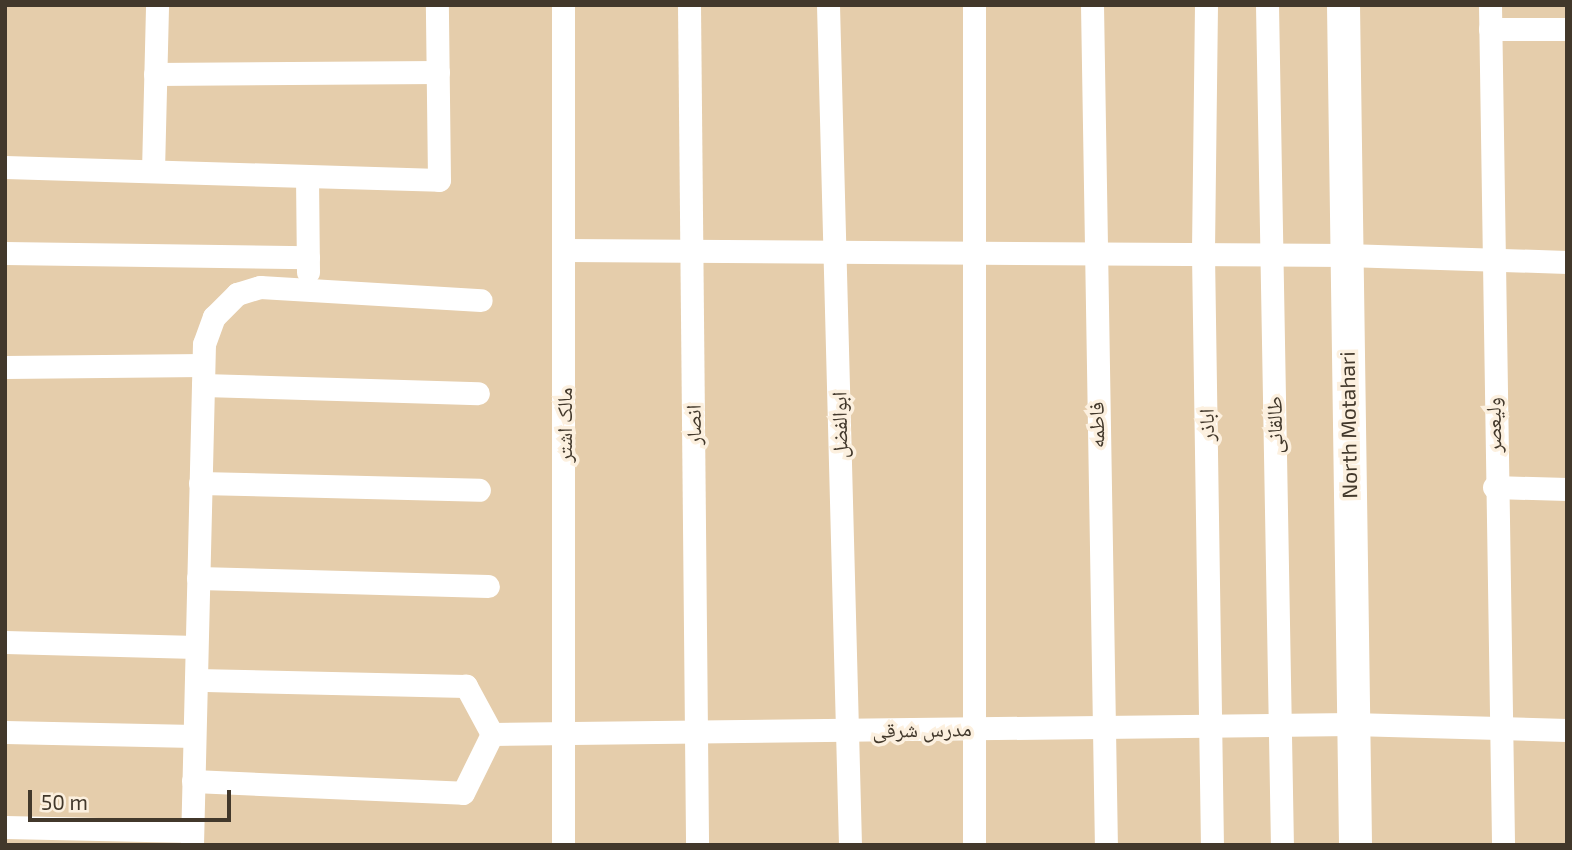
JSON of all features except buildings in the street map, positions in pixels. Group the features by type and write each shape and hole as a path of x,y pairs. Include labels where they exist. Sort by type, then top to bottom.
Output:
{"street":[{"path":"153,171 156,5"},
{"path":"5,167 439,180 437,5"},
{"name":"مالک اشتر","path":"563,5 563,845"},
{"name":"انصار","path":"689,5 697,845"},
{"name":"ابوالفضل","path":"828,5 850,845"},
{"path":"974,5 971,253 974,845"},
{"name":"فاطمه","path":"1092,5 1093,254 1106,845"},
{"name":"اباذر","path":"1206,5 1203,254 1212,845"},
{"name":"طالقانی","path":"1267,5 1282,845"},
{"name":"North Motahari","path":"1343,5 1355,845"},
{"name":"ولیعصر","path":"1490,5 1494,487 1503,845"},
{"path":"1490,29 1567,29"},
{"path":"155,74 438,72"},
{"path":"307,176 308,289"},
{"path":"565,250 1346,255 1567,262"},
{"path":"5,253 308,257"},
{"path":"5,827 192,838 204,344 214,317 237,294 260,288 481,300"},
{"path":"5,367 203,375 478,393"},
{"path":"200,483 479,490"},
{"path":"1494,487 1567,489"},
{"path":"198,578 488,586"},
{"path":"5,642 196,647"},
{"path":"193,781 463,793 492,734 466,686 195,680"},
{"name":"مدرس شرقی","path":"492,734 1280,724 1567,730"},
{"path":"5,732 194,736"}]}
